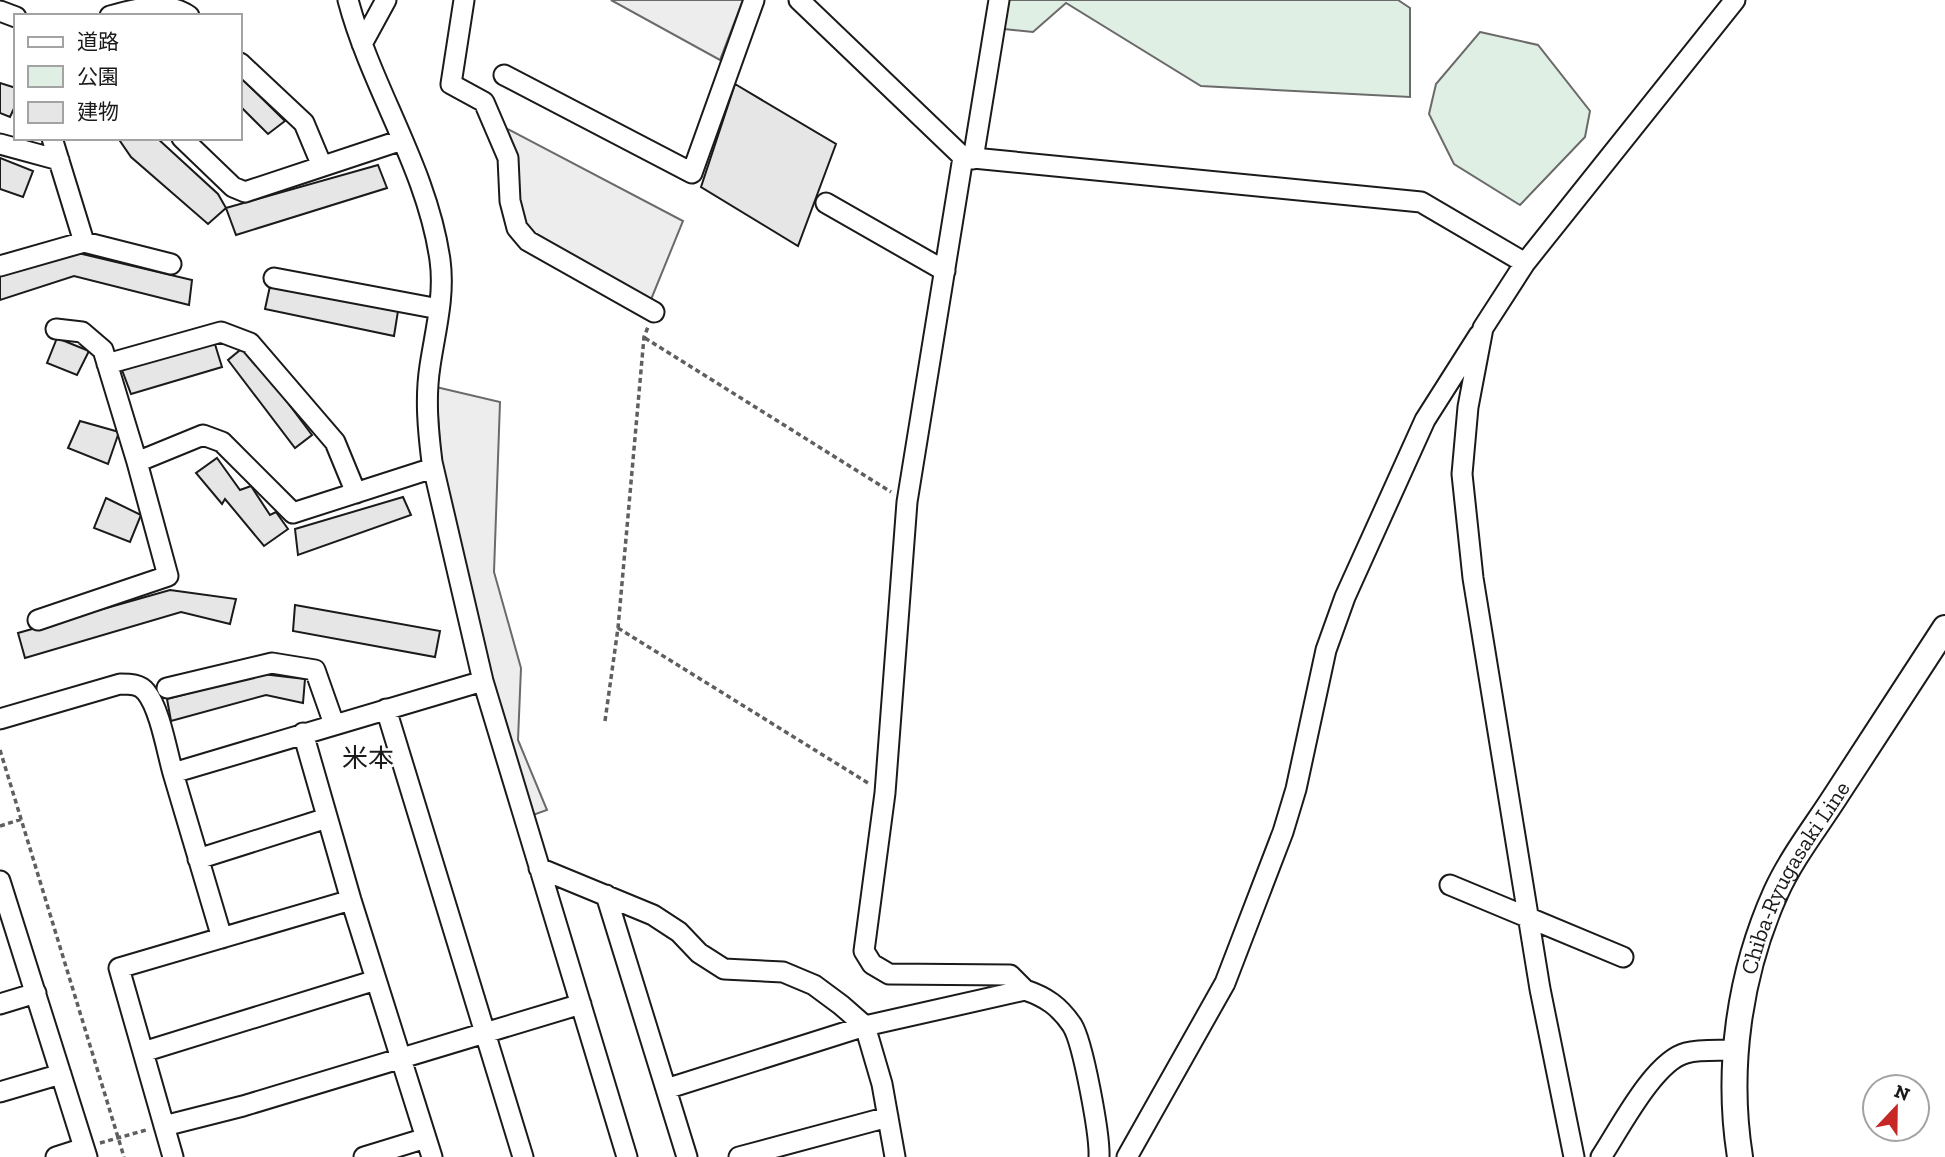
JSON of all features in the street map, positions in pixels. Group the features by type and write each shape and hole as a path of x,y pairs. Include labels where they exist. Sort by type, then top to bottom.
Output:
{"main road":[{"name":"Chiba-Ryugasaki Line","path":"1741,1157 1733,1094 1735,1050 1751,967 1778,889 1945,628"}],"street":[{"path":"348,0 362,44 424,189 435,230 441,265 439,309 428,397 433,468 483,681 626,1157"},
{"path":"362,44 386,0"},
{"path":"464,0 451,84 484,102 508,158 510,201 517,228 528,241 654,312"},
{"path":"504,75 692,173 754,0"},
{"path":"799,0 968,158 1421,202 1525,262"},
{"path":"999,0 945,271 907,502 885,793 864,951 872,964 889,974 1010,975 1025,990 1045,997 1074,1028 1094,1108 1099,1157"},
{"path":"1127,1157 1225,983 1286,822 1326,650 1345,597 1425,420 1525,262 1735,0"},
{"path":"117,14 153,4 181,9 187,14"},
{"path":"242,65 304,122 322,166"},
{"path":"53,140 84,242"},
{"path":"184,140 233,187 245,192 402,140"},
{"path":"0,145 59,160"},
{"path":"826,203 945,271"},
{"path":"0,266 84,242 171,264"},
{"path":"274,278 439,309"},
{"path":"1483,328 1468,407 1462,474 1475,592 1528,917 1574,1157"},
{"path":"38,620 168,576 103,350 82,332 57,329"},
{"path":"107,364 221,332 250,343 335,442 356,493"},
{"path":"137,462 204,435 222,442 293,513 433,468"},
{"path":"167,688 272,663 315,670 334,724"},
{"path":"173,774 483,681"},
{"path":"0,719 120,684 135,684 146,692 154,707 222,938"},
{"path":"386,709 487,1032 523,1157"},
{"path":"303,733 351,900 429,1148 364,1157"},
{"path":"198,859 327,818"},
{"path":"539,868 653,915 679,932 699,953 724,969 783,972 814,985 865,1026 882,1084 895,1157"},
{"path":"0,881 5,916 36,993 86,1152 56,1157"},
{"path":"1450,885 1623,957"},
{"path":"606,895 687,1157"},
{"path":"173,1157 119,968 351,900"},
{"path":"143,1052 376,980"},
{"path":"666,1089 865,1026 1025,990"},
{"path":"0,1004 36,993"},
{"path":"164,1126 243,1106 580,1004"},
{"path":"1601,1157 1655,1076 1668,1063 1685,1053 1735,1050"},
{"path":"0,1092 61,1073"},
{"path":"739,1157 888,1117"}],"path":[{"path":"605,721 618,628 644,337 654,312"},
{"path":"644,337 907,502"},
{"path":"618,628 885,793"},
{"path":"0,750 124,1157"},
{"path":"0,826 22,819"},
{"path":"117,1137 164,1126"}],"green space":[{"path":"992,0 1398,0 1410,8 1410,97 1201,86 1066,3 1033,32 1004,29"},
{"path":"1480,32 1538,45 1590,111 1585,137 1520,205 1454,164 1429,114 1436,84"}],"shaded area":[{"path":"611,0 743,0 720,60"},
{"path":"498,124 683,221 650,302 533,238 521,222"},
{"path":"436,387 500,402 494,572 521,668 518,740 547,810 533,815 491,682 442,473"}],"building":[{"path":"242,79 285,121 268,134 242,108"},
{"path":"0,83 14,87 14,108 10,117 0,113"},
{"path":"735,84 836,144 798,246 701,187"},
{"path":"159,140 218,194 226,208 208,224 131,157 120,141"},
{"path":"0,158 33,171 23,197 0,189"},
{"path":"378,165 387,188 236,235 226,208"},
{"path":"78,253 192,280 189,305 74,276 0,300 0,274"},
{"path":"270,286 398,311 394,336 265,309"},
{"path":"57,338 89,351 77,375 47,363"},
{"path":"214,341 222,367 131,394 122,370"},
{"path":"245,346 312,435 295,448 228,360"},
{"path":"80,421 119,432 108,464 68,448"},
{"path":"217,458 240,490 251,486 270,515 276,512 288,529 264,546 225,499 222,504 196,473"},
{"path":"403,497 411,515 298,555 295,529"},
{"path":"106,498 141,515 130,542 94,528"},
{"path":"170,590 236,599 230,624 181,612 25,658 18,633"},
{"path":"295,605 440,631 435,657 293,631"},
{"path":"262,674 305,679 303,703 266,695 171,721 167,699"}],"district":[{"name":"米本","path":"368,758"}]}
